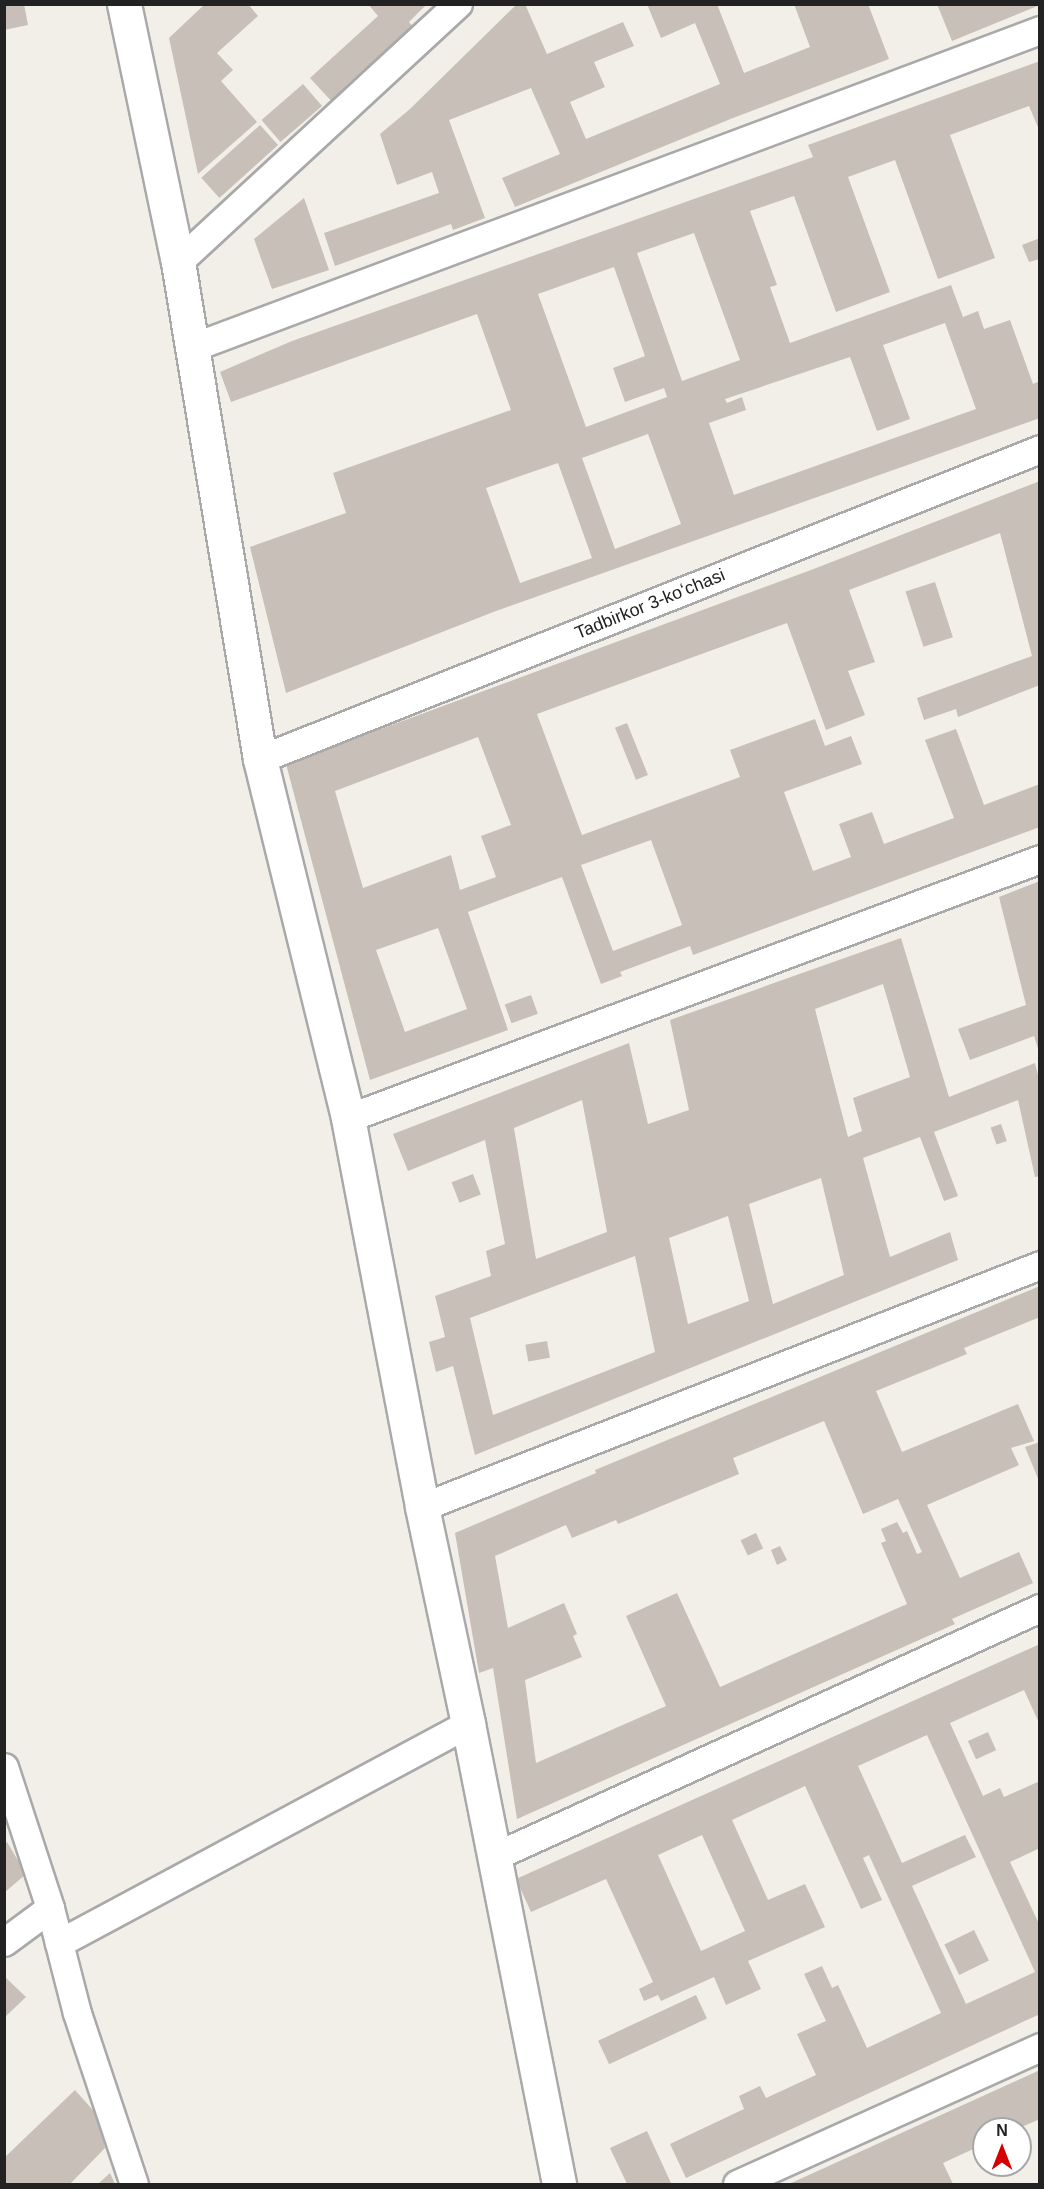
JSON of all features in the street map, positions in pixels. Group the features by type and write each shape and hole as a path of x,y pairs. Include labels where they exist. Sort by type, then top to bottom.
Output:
{"street":[{"path":"124,4 178,262 260,759 348,1118 422,1507 468,1724 559,2184"},
{"path":"178,262 458,4"},
{"path":"193,347 1040,30"},
{"name":"Tadbirkor 3-koʻchasi","path":"260,759 1040,448"},
{"path":"348,1118 1040,859"},
{"path":"422,1507 1040,1265"},
{"path":"493,1857 1040,1608"},
{"path":"59,1943 468,1724"},
{"path":"4,1767 50,1908 76,2013 134,2184"},
{"path":"4,1942 50,1908"},
{"path":"737,2184 1040,2047"}],"building":[{"path":"4,4 24,4 28,25 4,30"},
{"path":"205,4 248,4 258,16 217,53 233,70 221,81 257,122 198,174 169,38"},
{"path":"368,4 427,4 409,22 415,29 334,104 310,78 378,16"},
{"path":"517,4 525,4 547,54 623,22 634,46 594,62 605,87 570,102 586,139 720,84 695,23 661,38 647,4 717,4 744,73 810,47 794,4 868,4 889,59 733,118 515,207 502,178 560,154 531,88 449,120 485,218 453,230 451,224 335,266 324,233 439,193 432,172 397,185 380,134 410,109"},
{"path":"937,4 1040,4 1040,5 952,41"},
{"path":"1040,61 1040,132 1029,106 950,135 995,258 938,279 895,160 848,177 890,292 836,312 794,196 750,211 777,285 770,287 790,343 951,285 963,317 978,311 984,329 1010,320 1033,384 1040,381 1040,418 496,611 286,693 250,547 346,513 333,473 511,410 477,314 231,402 220,372 292,341 813,157 808,145","holes":["694,233 740,360 682,381 637,253","614,267 645,356 613,368 625,402 664,388 667,397 586,427 538,294","945,323 976,409 734,495 709,423 746,410 742,397 727,403 725,399 850,357 877,431 910,419 883,345","648,434 681,524 615,549 582,458","558,463 592,558 520,583 486,488"]},
{"path":"303,84 322,106 281,142 261,120"},
{"path":"260,125 278,145 219,198 201,178"},
{"path":"304,198 329,270 272,289 254,239"},
{"path":"1040,238 1040,259 1029,262 1022,245"},
{"path":"1040,481 1040,685 958,717 956,709 924,720 917,698 1032,656 1000,533 849,590 875,662 848,671 865,715 826,730 787,623 537,714 582,835 740,777 730,750 815,719 825,746 851,736 862,764 784,792 813,871 851,857 839,824 872,812 884,844 954,818 925,740 956,729 984,805 1040,784 1040,827 693,955 690,946 620,972 622,976 601,984 562,877 468,912 508,1030 370,1080 286,764 811,570","holes":["478,737 511,825 481,836 496,877 460,890 451,855 363,888 335,791","651,840 682,925 613,951 581,865","438,928 467,1009 405,1032 376,950"]},
{"path":"935,582 953,637 923,647 906,592"},
{"path":"627,723 648,775 636,780 615,728"},
{"path":"1040,881 1040,1055 1034,1036 970,1060 958,1029 1026,1005 999,897"},
{"path":"901,938 949,1097 1035,1063 1040,1083 1040,1176 1035,1177 1018,1100 934,1132 958,1196 944,1201 920,1137 863,1158 890,1257 950,1232 958,1260 475,1455 453,1366 436,1372 429,1342 445,1337 435,1296 491,1276 486,1251 505,1244 485,1140 408,1171 393,1134 629,1043 648,1124 689,1110 670,1020","holes":["883,984 910,1077 853,1098 862,1131 848,1137 815,1009","582,1100 607,1232 536,1259 514,1128","821,1178 844,1275 773,1304 749,1204","728,1216 749,1301 688,1324 669,1238","635,1256 655,1352 493,1415 470,1318"]},
{"path":"531,995 538,1014 512,1023 505,1005"},
{"path":"1001,1124 1007,1141 996,1145 991,1128"},
{"path":"473,1174 481,1195 459,1203 452,1182"},
{"path":"1040,1286 1040,1317 964,1348 967,1354 876,1391 902,1452 1018,1404 1034,1441 1011,1448 1019,1465 927,1505 960,1578 1019,1552 1033,1583 952,1619 955,1624 517,1819 493,1668 479,1673 455,1533 596,1473 595,1470","holes":["824,1421 863,1514 898,1499 922,1552 917,1554 907,1531 903,1533 897,1522 881,1529 886,1541 881,1543 907,1604 720,1687 677,1593 626,1616 666,1706 536,1763 525,1680 582,1657 573,1636 577,1634 564,1603 508,1628 495,1556 566,1525 572,1538 616,1520 618,1524 739,1474 733,1458"]},
{"path":"547,1341 550,1358 528,1362 525,1345"},
{"path":"1040,1442 1040,1481 1039,1481 1025,1447"},
{"path":"756,1533 763,1548 748,1556 741,1540"},
{"path":"780,1546 787,1560 777,1565 771,1550"},
{"path":"1040,1644 1040,1725 1024,1690 950,1723 983,1796 1000,1788 1004,1797 1040,1781 1040,1848 1010,1862 1040,1926 1040,2014 686,2178 670,2144 744,2109 739,2096 760,2086 766,2098 816,2075 797,2034 826,2021 804,1974 822,1966 832,1988 838,1985 867,2048 941,2013 869,1855 863,1858 882,1900 861,1909 805,1786 732,1820 768,1900 805,1884 825,1927 748,1961 761,1989 726,2005 714,1977 661,2001 658,1995 644,2001 639,1989 653,1982 606,1879 531,1912 516,1879","holes":["927,1735 1035,1972 966,2004 912,1886 976,1857 965,1835 902,1863 858,1766","702,1835 745,1931 701,1951 658,1855"]},
{"path":"988,1732 996,1750 976,1759 968,1741"},
{"path":"7,1842 26,1874 4,1893 4,1845"},
{"path":"974,1930 989,1961 959,1975 944,1944"},
{"path":"4,1976 26,1997 4,2018"},
{"path":"696,1995 707,2019 609,2064 598,2041"},
{"path":"1040,2070 1040,2119 1032,2122 1032,2117 972,2117 972,2150 943,2163 953,2184 789,2184"},
{"path":"75,2090 99,2117 105,2148 70,2184 4,2184 4,2158"},
{"path":"647,2131 671,2183 627,2184 610,2148"},
{"path":"110,2173 115,2184 98,2184"}]}
